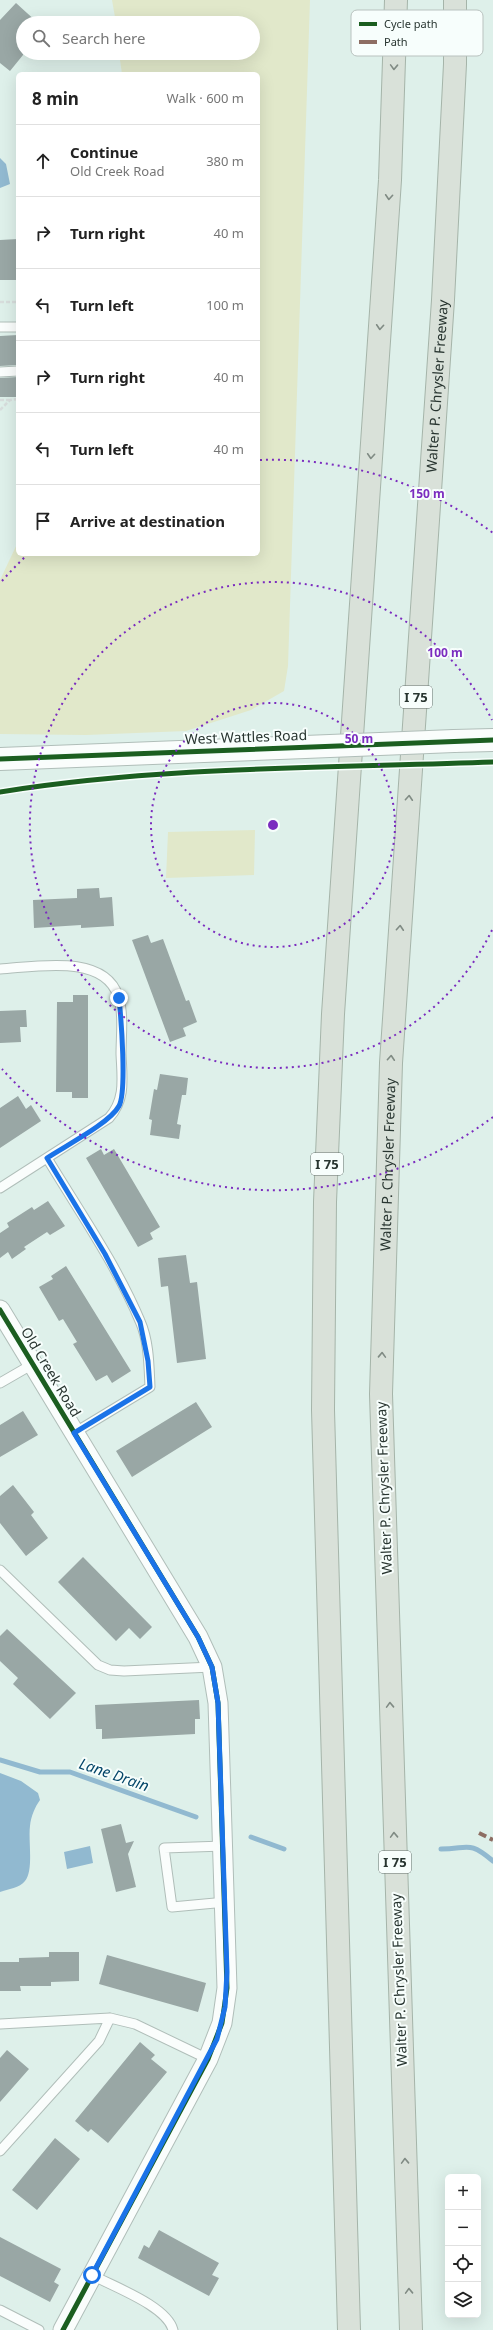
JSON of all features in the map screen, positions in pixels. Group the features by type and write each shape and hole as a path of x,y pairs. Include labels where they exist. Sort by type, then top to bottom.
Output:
{"highway":[{"name":"I 75","path":"396,0 396,10"},
{"name":"I 75","path":"349,2330 323,1410 325,1202 334,1006 390,180 394,56"},
{"name":"Walter P. Chrysler Freeway","path":"411,2330 381,1394 391,1063 443,300 455,56"}],"street":[{"name":"West Wattles Road","path":"0,759 493,740"},
{"name":"Old Creek Road","path":"0,1310 198,1637 212,1667 218,1703 226,1902 227,1972 225,2007 217,2039 208,2059 63,2330"}],"lane":[{"path":"0,327 16,327"},
{"path":"0,372 16,371"},
{"path":"0,969 45,966 87,968 98,972 108,979 119,998 122,1086 119,1105 109,1118 0,1188"},
{"path":"47,1158 105,1254 140,1322 148,1361 150,1387 74,1433"},
{"path":"0,1383 33,1364"},
{"path":"0,1570 98,1665 110,1670 124,1671 212,1667"},
{"path":"224,1846 164,1848 172,1907 226,1902"},
{"path":"0,2024 110,2018 135,2024 208,2059"},
{"path":"0,2151 99,2041 110,2018"},
{"path":"92,2275 156,2309 167,2317 173,2330"},
{"path":"0,2310 39,2330"}],"path":[{"path":"0,302 16,302"},
{"path":"0,400 16,399"},
{"path":"0,410 10,400"}],"green space":[{"path":"112,0 310,0 288,666 284,691 251,710 186,731 86,735 0,734 0,580 16,546 16,556 260,556 260,72 122,72 120,60 260,60 260,16 115,16"},
{"path":"255,830 254,875 166,878 168,832"}],"water":[{"path":"0,158 6,164 10,184 0,188"},
{"path":"0,1773 21,1781 38,1793 40,1800 36,1806 31,1822 30,1862 28,1876 20,1885 0,1892"},
{"path":"90,1846 93,1863 67,1869 64,1852"}],"building":[{"path":"16,3 30,16 16,16 16,60 19,60 10,71 0,63 0,20"},
{"path":"16,239 16,280 0,280 0,240"},
{"path":"16,335 16,365 0,366 0,336"},
{"path":"16,377 16,397 0,397 0,378"},
{"path":"99,888 100,898 112,897 114,926 81,928 81,925 34,928 33,900 77,898 77,889"},
{"path":"148,935 151,943 163,939 186,1001 189,1000 197,1022 183,1028 186,1036 170,1042 132,940"},
{"path":"73,995 88,995 88,1098 72,1098 72,1092 56,1092 57,1002 73,1002"},
{"path":"26,1010 27,1027 20,1027 21,1042 0,1043 0,1011"},
{"path":"160,1074 188,1078 186,1095 182,1095 177,1124 181,1125 179,1139 150,1135 152,1120 149,1119 154,1089 157,1090"},
{"path":"18,1096 26,1109 31,1105 41,1121 0,1148 0,1108"},
{"path":"101,1149 104,1155 114,1149 160,1227 150,1233 153,1239 138,1247 86,1158"},
{"path":"48,1201 65,1226 50,1235 47,1232 24,1247 26,1249 12,1259 8,1252 0,1258 0,1233 9,1227 7,1223 32,1207 34,1210"},
{"path":"186,1255 190,1283 197,1282 206,1359 177,1363 168,1286 161,1287 158,1258"},
{"path":"66,1266 131,1371 112,1383 107,1375 96,1381 73,1344 77,1342 63,1319 59,1321 39,1287 53,1279 51,1276"},
{"path":"196,1402 212,1427 132,1477 116,1451"},
{"path":"23,1411 38,1435 0,1457 0,1425"},
{"path":"13,1485 34,1512 31,1515 48,1538 26,1556 0,1523 0,1496"},
{"path":"83,1557 152,1627 140,1639 129,1628 116,1641 58,1582"},
{"path":"7,1629 76,1693 50,1719 13,1684 18,1678 0,1661 0,1636"},
{"path":"199,1700 200,1719 195,1719 195,1734 102,1739 102,1729 96,1729 95,1705"},
{"path":"121,1824 126,1843 134,1841 128,1854 136,1887 116,1892 101,1829"},
{"path":"49,1952 79,1952 79,1981 51,1982 51,1986 20,1986 21,1991 0,1991 0,1962 19,1962 19,1958 49,1957"},
{"path":"107,1955 206,1983 198,2012 99,1984"},
{"path":"140,2042 155,2055 151,2059 167,2072 108,2143 91,2129 88,2132 75,2121"},
{"path":"7,2050 29,2069 0,2102 0,2058"},
{"path":"55,2138 80,2159 37,2210 12,2190"},
{"path":"159,2230 219,2263 212,2275 219,2278 209,2296 138,2258 144,2245 149,2248"},
{"path":"0,2237 61,2269 54,2282 59,2285 50,2302 0,2276"}],"waterway":[{"name":"Lane Drain","path":"0,1760 40,1772 70,1772 196,1817"},
{"name":"Lane Drain","path":"251,1837 284,1849"},
{"name":"Lane Drain","path":"441,1849 463,1847 473,1848 485,1854 493,1861"}],"marked path":[{"path":"479,1833 493,1840"}],"cycle path":[{"path":"0,759 493,740"},
{"path":"0,792 61,783 184,773 308,767 493,762"},
{"path":"0,1310 198,1637 212,1667 218,1703 227,1988 222,2023 208,2059 63,2330"}],"route":[{"path":"92,2275 208,2059 222,2023 227,1988 226,1902 218,1703 212,1667 208,1654 198,1637 74,1433 150,1387 148,1361 144,1335 140,1322 105,1254 47,1158 109,1118 119,1105 122,1098 119,998"}]}
